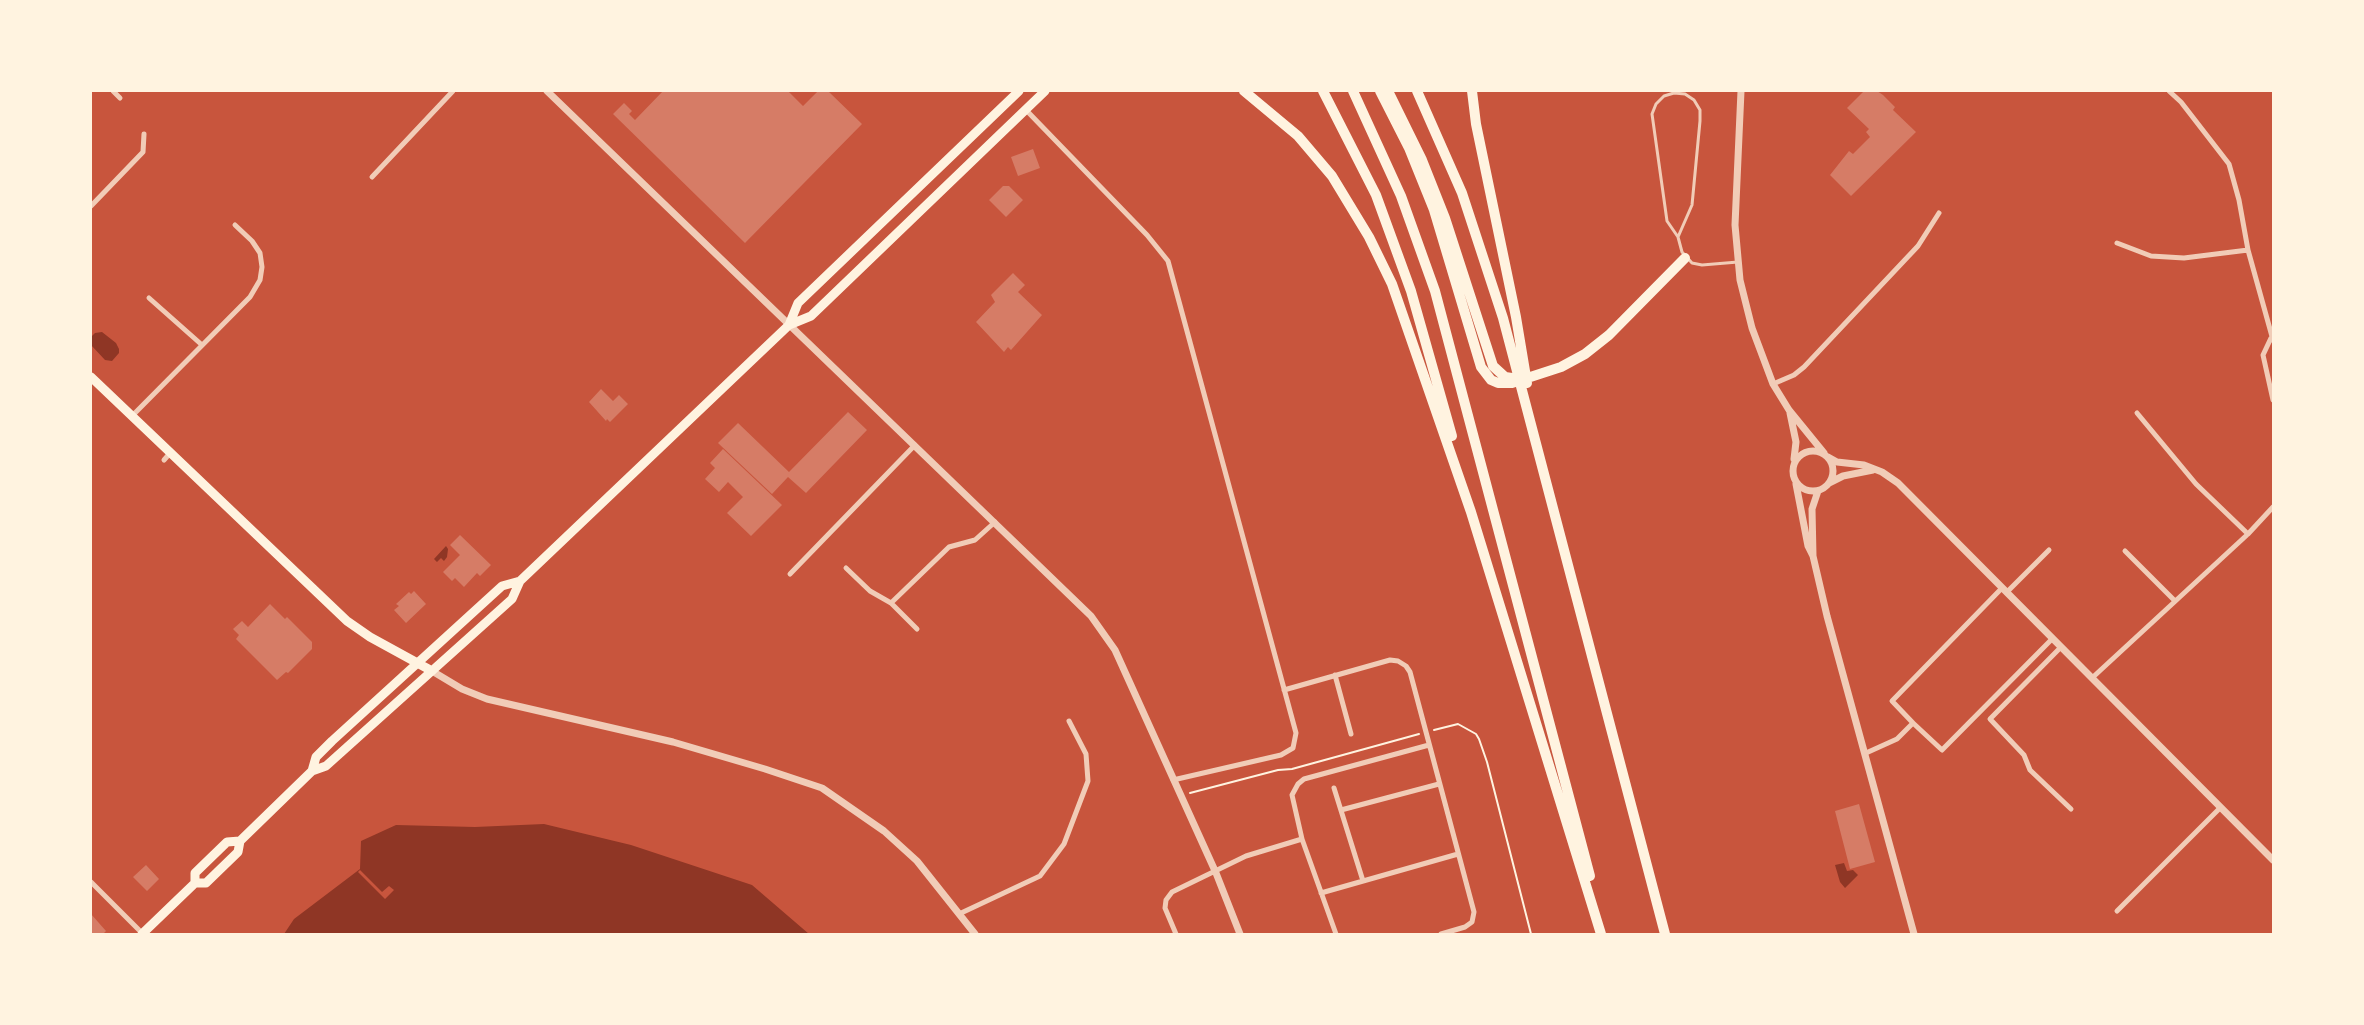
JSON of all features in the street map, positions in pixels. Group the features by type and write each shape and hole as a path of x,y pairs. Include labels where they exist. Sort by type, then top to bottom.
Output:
{"highway":[{"path":"1244,91 1278,118 1309,148 1332,176 1369,237 1392,284 1471,512 1601,934"},
{"path":"1324,91 1376,196 1411,291 1444,406 1471,512"},
{"path":"1352,91 1401,196 1435,291 1605,934"},
{"path":"1380,91 1409,148 1434,210 1485,374 1498,383 1512,383 1571,361 1608,335 1685,258"},
{"path":"1388,91 1422,160 1446,218 1490,358 1498,372 1514,380 1522,379"},
{"path":"1417,91 1447,156 1477,234 1503,318 1665,934"},
{"path":"1472,91 1476,124 1516,317 1538,448"}],"main road":[{"path":"789,325 798,303 1019,91"},
{"path":"142,934 195,883 206,883 238,852 240,841 312,771 326,766 512,599 520,581 789,325 811,316 1045,91"},
{"path":"91,377 347,620 370,637 432,671"},
{"path":"312,771 316,757 418,662 502,586 520,581"},
{"path":"195,883 194,873 227,842 240,841"}],"street":[{"path":"113,91 120,98"},
{"path":"372,177 453,91"},
{"path":"547,91 1076,600 1106,635 1115,650 1216,873 1240,934"},
{"path":"1741,91 1735,225 1738,262 1752,328 1773,384 1789,410 1826,455 1833,471 1828,484"},
{"path":"2169,91 2181,102 2229,164 2239,200 2248,250 2272,338 2263,355 2273,400"},
{"path":"1026,110 1147,235 1168,261 1296,733 1293,748 1281,756 1173,780"},
{"path":"91,206 143,152 144,134"},
{"path":"1773,384 1794,375 1804,367 1918,246 1940,213"},
{"path":"133,415 250,297 260,280 262,267 260,253 252,241 235,225"},
{"path":"2117,243 2151,256 2159,257 2184,258 2248,250"},
{"path":"149,298 202,345"},
{"path":"1789,410 1796,442 1792,469 1808,546 1813,556"},
{"path":"2137,413 2196,484 2248,534"},
{"path":"790,574 914,445"},
{"path":"1794,462 1798,456 1807,450 1826,455 1837,462 1864,465 1898,483 2273,860"},
{"path":"164,460 171,452"},
{"path":"1874,469 1843,476 1818,491 1812,509 1813,556 1827,616 1914,934"},
{"path":"1795,481 1806,490 1818,491"},
{"path":"2092,678 2174,600 2248,534 2273,507"},
{"path":"891,603 949,547 975,540 995,522"},
{"path":"2049,550 2005,590 1892,701 1942,750 2052,639"},
{"path":"2125,551 2174,600"},
{"path":"846,568 870,591 891,603 917,629"},
{"path":"2060,647 1990,719 2024,755 2030,770 2071,809"},
{"path":"1284,690 1390,660 1398,661 1406,666 1410,672 1474,912 1472,922 1465,927 1441,934"},
{"path":"432,671 452,684 487,699 673,742 822,788 884,831 917,861 974,934"},
{"path":"1335,675 1351,734"},
{"path":"959,914 1040,876 1064,844 1088,781 1086,754 1069,721"},
{"path":"1866,753 1897,739 1913,722"},
{"path":"1336,934 1302,839 1292,795 1298,784 1304,779 1429,745"},
{"path":"1341,810 1439,784"},
{"path":"1334,788 1363,881"},
{"path":"2117,911 2220,808"},
{"path":"1176,934 1165,908 1167,897 1172,892 1216,873 1246,856 1302,839"},
{"path":"1321,893 1458,854"},
{"path":"91,882 142,934"}],"lane":[{"path":"1678,237 1692,205 1700,110 1694,100 1685,94 1674,93 1664,96 1656,104 1652,114 1667,221 1678,237 1685,258 1692,263 1702,266 1738,262"}],"path":[{"path":"1180,796 1278,770 1292,769 1458,724 1476,734 1488,762 1531,934"}],"shaded area":[{"path":"102,332 116,343 119,349 119,353 112,361 105,360 91,345 91,337 95,333"},
{"path":"446,546 448,549 447,557 444,561 441,558 437,562 434,559"},
{"path":"544,824 631,845 752,885 809,934 284,934 294,919 360,869 361,841 396,825 475,827"},
{"path":"1844,863 1847,871 1853,870 1858,875 1845,888 1840,882 1835,865"}],"pier":[{"path":"360,870 382,892 389,886 394,890 385,899 358,872"}],"building":[{"path":"663,91 788,91 803,106 818,91 828,91 862,124 745,243 613,114 624,103 632,111 629,114 635,120"},
{"path":"1864,91 1877,91 1883,95 1895,107 1893,110 1916,132 1851,196 1830,175 1849,151 1853,154 1870,137 1866,132 1869,129 1847,108"},
{"path":"1033,149 1040,168 1018,176 1011,157"},
{"path":"1003,186 1009,186 1023,200 1006,217 989,200"},
{"path":"1013,273 1025,285 1018,292 1042,315 1011,350 1008,347 1004,352 976,322 995,302 991,295"},
{"path":"601,389 613,401 619,395 628,404 610,422 607,419 606,421 589,402"},
{"path":"848,412 867,430 806,493 788,477 772,494 718,443 738,423 789,472"},
{"path":"723,449 782,505 751,536 727,513 743,497 728,482 719,492 705,479 715,468 710,463"},
{"path":"460,535 491,565 480,576 477,573 464,587 455,578 452,581 443,572 460,555 450,545"},
{"path":"414,591 426,604 406,623 394,610 399,606 396,604 409,592 411,594"},
{"path":"270,604 285,619 287,617 312,642 312,649 288,673 286,672 277,680 236,639 239,635 233,629 242,621 248,627"},
{"path":"1859,804 1875,862 1850,869 1835,811"},
{"path":"146,865 159,879 147,891 133,877"},
{"path":"91,914 106,931 103,934 91,934"}]}
